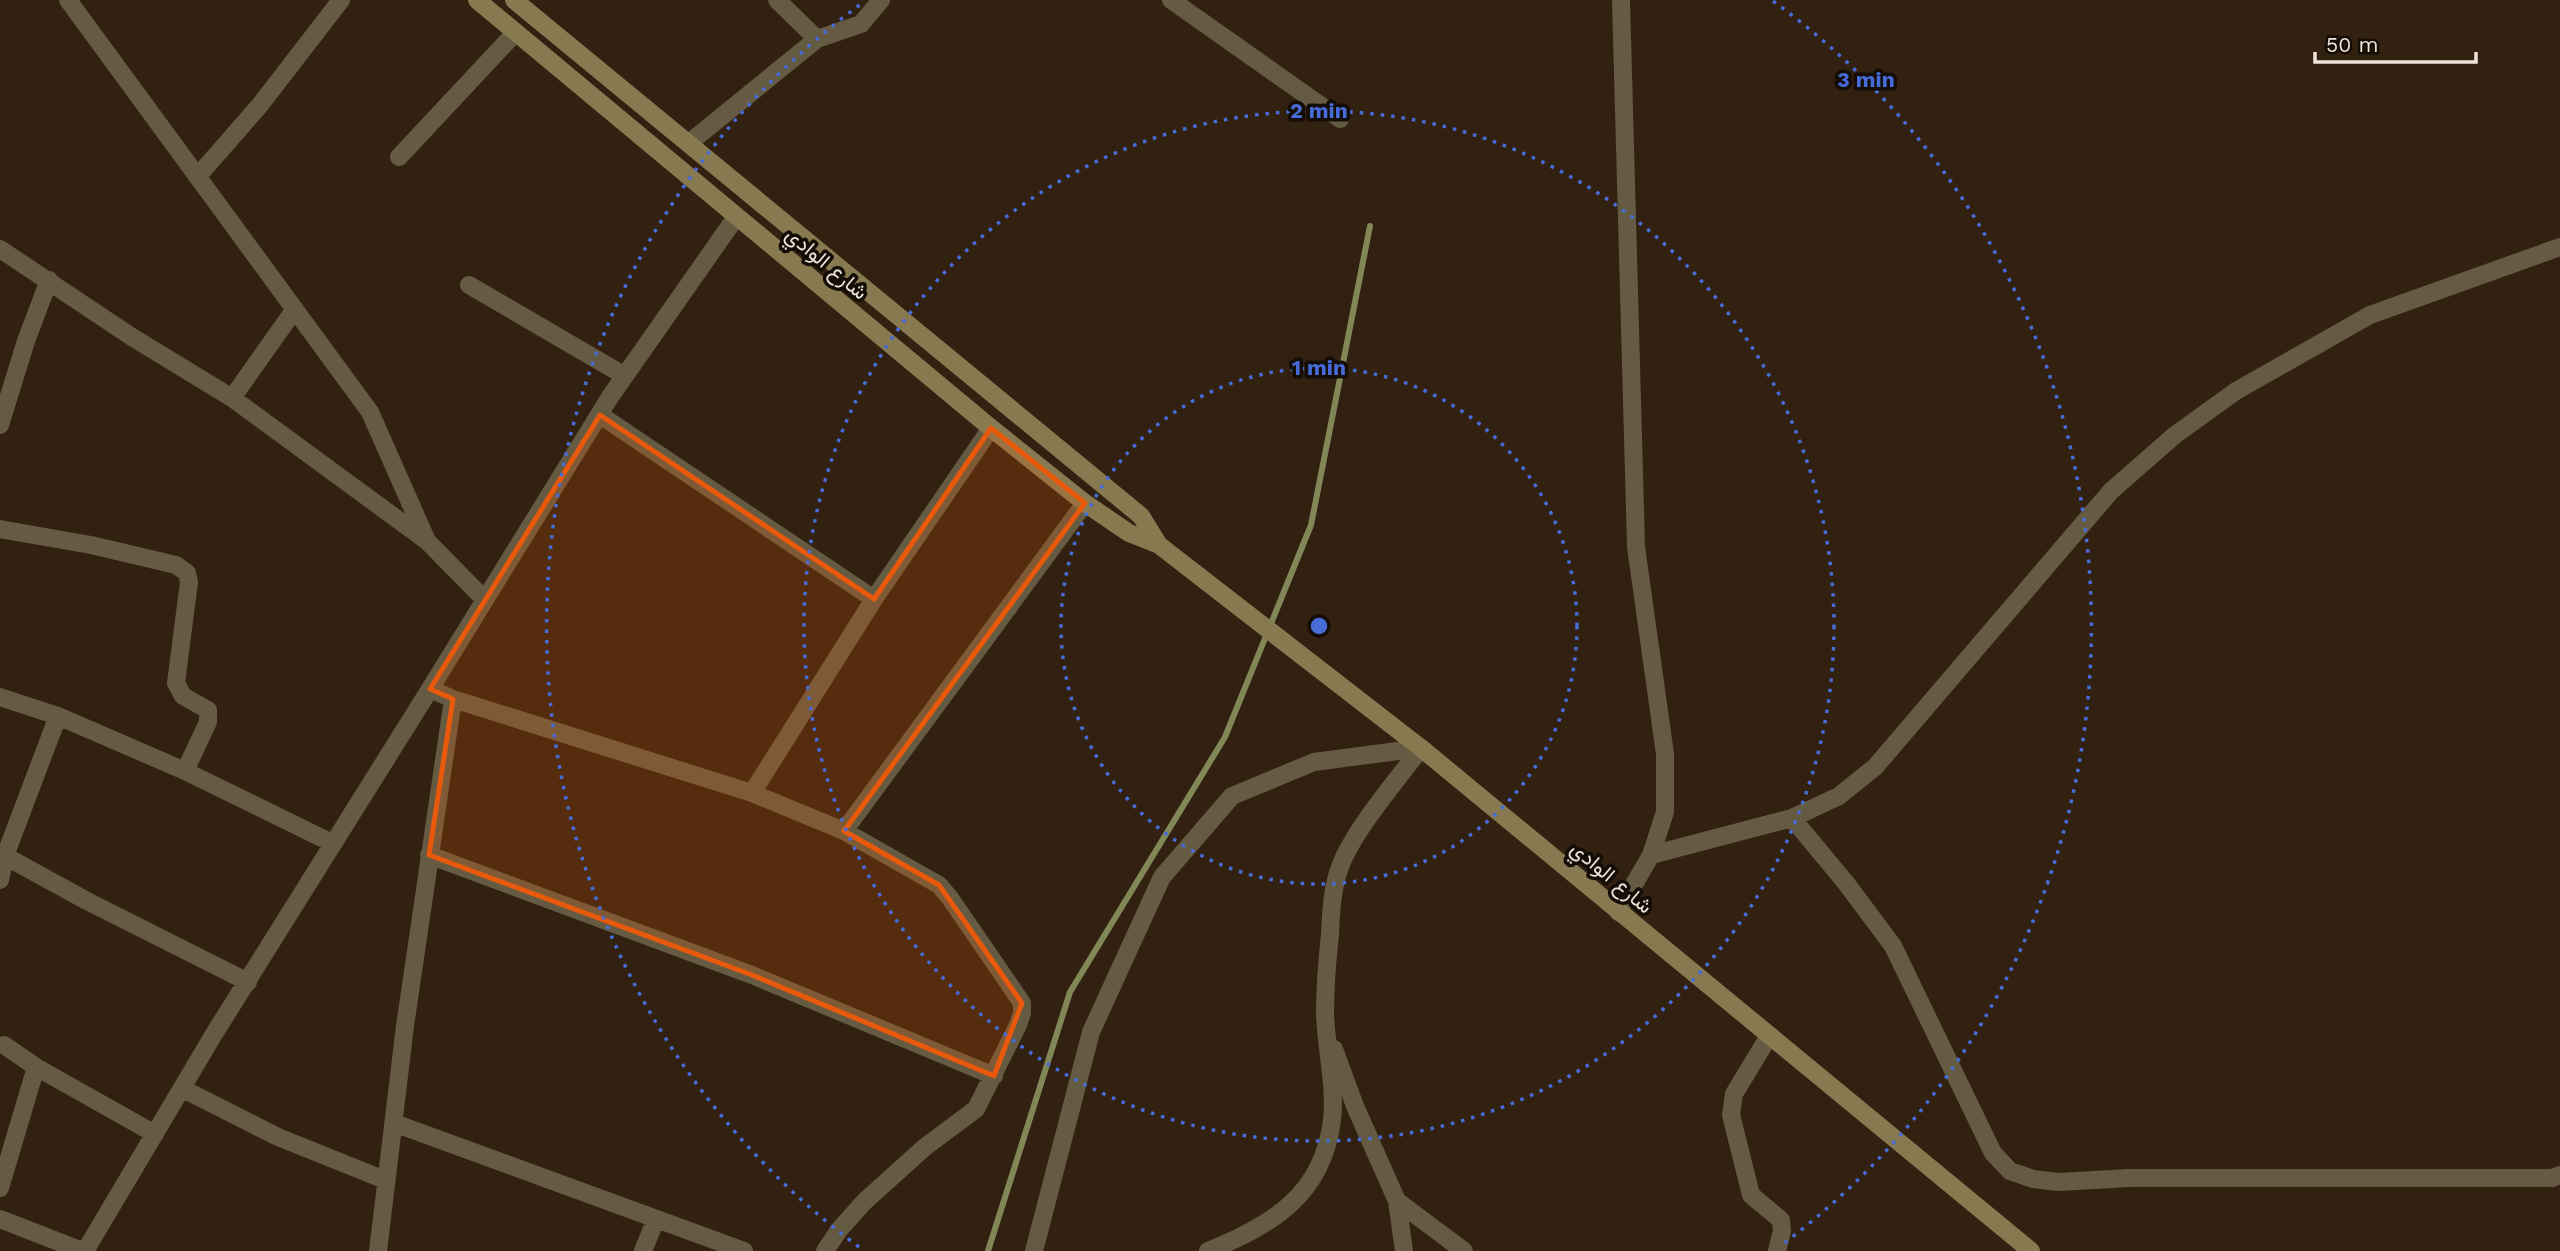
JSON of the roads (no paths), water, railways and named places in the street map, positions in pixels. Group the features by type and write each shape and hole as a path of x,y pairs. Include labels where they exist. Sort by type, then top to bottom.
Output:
{"main road":[{"name":"شارع الوادي","path":"477,0 990,428 1129,533 1159,545 1421,748 2031,1251"},
{"name":"شارع الوادي","path":"514,0 1141,516 1159,545"}],"street":[{"path":"68,0 370,412 427,541"},
{"path":"198,176 260,105 341,0"},
{"path":"777,0 817,39"},
{"path":"689,143 817,39 860,24 881,0"},
{"path":"1171,0 1340,119"},
{"path":"1618,912 1651,855 1665,812 1665,754 1636,547 1621,0"},
{"path":"399,157 515,33"},
{"path":"0,1219 83,1251 332,843 600,415 736,217"},
{"path":"1651,855 1793,818 1839,796 1875,768 2111,491 2175,435 2236,391 2370,315 2560,247"},
{"path":"0,249 132,337 232,398 427,541 485,600"},
{"path":"0,425 5,393 49,280"},
{"path":"469,285 625,376"},
{"path":"232,398 295,309"},
{"path":"600,415 874,599"},
{"path":"752,793 874,599 990,428"},
{"path":"844,831 1086,503"},
{"path":"0,528 164,562 176,565 187,573 189,582 176,683 183,696 208,710 208,722 185,771"},
{"path":"430,689 453,699 752,793 844,831 939,885 950,898 1022,1003 1018,1025 976,1109 925,1147 864,1202 839,1230 825,1251"},
{"path":"0,697 58,716 185,771 332,843"},
{"path":"378,1251 385,1180 429,855 453,699"},
{"path":"0,880 5,856 58,716"},
{"path":"1208,1251 1246,1236 1279,1216 1299,1197 1314,1175 1326,1147 1333,1118 1325,1015 1333,897 1340,866 1354,839 1421,748"},
{"path":"1034,1251 1091,1032 1162,877 1232,796 1314,762 1421,748"},
{"path":"1793,818 1846,883 1892,946 1993,1153 2010,1171 2033,1179 2058,1182 2130,1178 2552,1178 2560,1175"},
{"path":"429,855 752,975 993,1076"},
{"path":"5,856 87,901 248,982"},
{"path":"1325,1015 1346,1082 1397,1201 1404,1251"},
{"path":"1769,1036 1734,1094 1731,1115 1751,1195 1781,1220 1782,1231 1777,1251"},
{"path":"1,1047 155,1134"},
{"path":"0,1188 36,1067"},
{"path":"183,1089 278,1137 385,1180"},
{"path":"394,1123 744,1251"},
{"path":"1397,1201 1464,1251"},
{"path":"643,1251 656,1219"}],"waterway":[{"path":"988,1251 1070,992 1225,737 1311,525 1370,226"}]}
